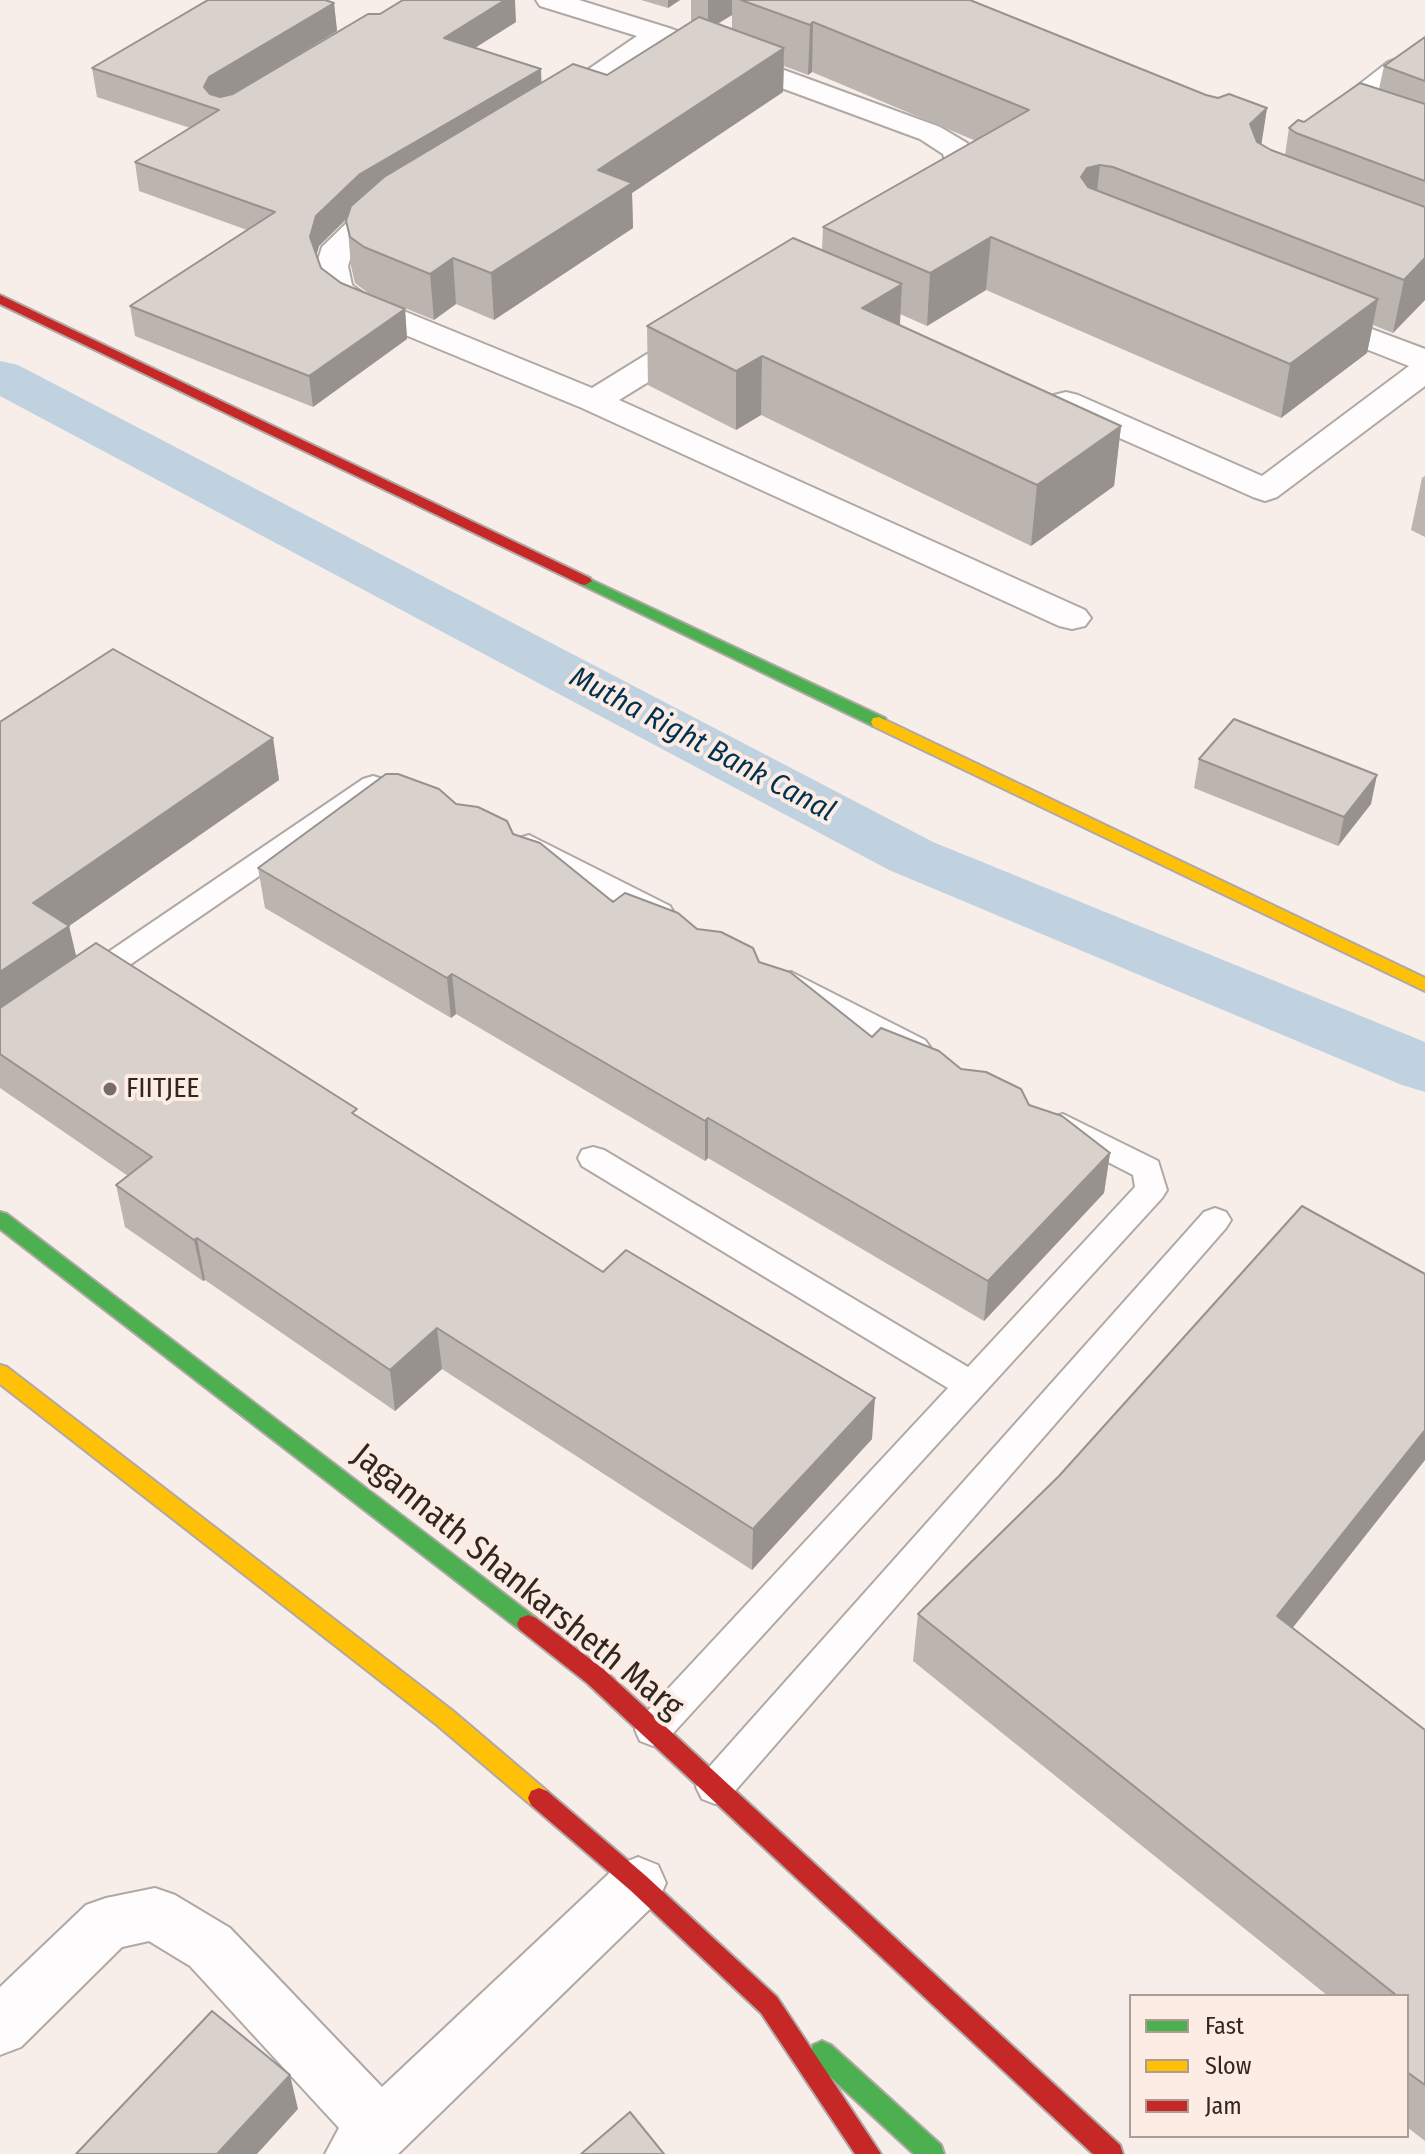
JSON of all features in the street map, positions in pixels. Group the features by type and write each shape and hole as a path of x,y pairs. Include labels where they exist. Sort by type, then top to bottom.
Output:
{"main road":[{"path":"0,299 1425,985"},
{"name":"Jagannath Shankarsheth Marg","path":"0,1219 595,1676 1111,2154"},
{"path":"0,1373 445,1718 638,1883 932,2154"},
{"path":"769,2005 869,2154"}],"street":[{"path":"550,0 671,24 703,48 930,133 956,149 960,160 956,174 904,210"},
{"path":"606,0 672,21 671,24"},
{"path":"528,122 671,24"},
{"path":"703,48 729,32"},
{"path":"1301,143 1398,68 1425,57"},
{"path":"1337,116 1366,127"},
{"path":"426,183 375,213 338,247 332,266 337,289 356,303 594,401 1072,618"},
{"path":"1285,305 1425,361"},
{"path":"594,401 727,319"},
{"path":"1035,389 1265,490 1425,370"},
{"path":"0,2027 106,1924 155,1914 210,1947 368,2142 638,1883"}],"lane":[{"path":"64,996 373,785 398,779"},
{"path":"501,829 683,925"},
{"path":"768,970 936,1058"},
{"path":"653,1730 1151,1190 1147,1169 1034,1110"},
{"path":"593,1158 971,1385"},
{"path":"715,1787 1215,1220"}],"building":[{"path":"208,0 325,0 334,3 209,77 204,87 210,94 220,97 233,94 368,14 380,14 403,0 505,0 444,38 541,69 360,174 316,216 310,237 321,268 341,283 405,309 309,376 130,306 275,212 135,162 219,110 92,68"},
{"path":"741,0 970,0 1206,95 1218,98 1229,94 1267,108 1250,124 1257,142 1271,150 1425,207 1425,258 1404,280 1113,167 1100,165 1087,168 1081,177 1088,187 1378,299 1290,364 991,237 930,273 823,227 1029,110 813,22 810,25"},
{"path":"699,17 784,48 598,170 632,183 491,273 453,258 430,274 364,247 350,237 346,221 351,206 384,177 573,64 607,75"},
{"path":"1425,37 1425,81 1384,66"},
{"path":"1360,83 1425,104 1425,181 1289,128 1298,120 1304,122"},
{"path":"793,238 902,284 862,308 1121,426 1037,485 762,356 736,371 647,326"},
{"path":"113,649 273,738 33,903 69,926 0,972 0,722"},
{"path":"1234,719 1377,775 1344,817 1199,759"},
{"path":"386,774 398,774 439,789 456,804 478,807 507,821 513,834 540,843 613,902 625,893 678,913 697,929 721,932 753,948 759,962 790,972 872,1037 881,1028 939,1051 961,1069 986,1072 1021,1089 1029,1105 1062,1116 1110,1153 988,1281 708,1118 705,1121 452,974 447,978 258,868"},
{"path":"96,943 357,1109 352,1113 603,1272 626,1250 875,1398 753,1529 437,1328 390,1370 116,1185 152,1157 0,1054 0,1008"},
{"path":"1302,1206 1425,1274 1425,1430 1277,1616 1425,1730 1425,2085 1409,2073 1409,1994 1395,1994 918,1614 1059,1476"},
{"path":"212,2011 290,2075 217,2154 76,2154"},
{"path":"630,2112 664,2154 581,2154"}],"waterway":[{"name":"Mutha Right Bank Canal","path":"0,376 911,856 1425,1068"}],"traffic: fast":[{"path":"585,581 879,722"},
{"path":"0,1219 528,1624"},
{"path":"822,2053 932,2154"}],"traffic: slow":[{"path":"879,722 1425,985"},
{"path":"0,1373 445,1718 539,1798"}],"traffic: jam":[{"path":"0,299 585,581"},
{"path":"528,1624 595,1676 1111,2154"},
{"path":"539,1798 638,1883 769,2005 869,2154"}],"place":[{"name":"FIITJEE","path":"110,1089"}]}
